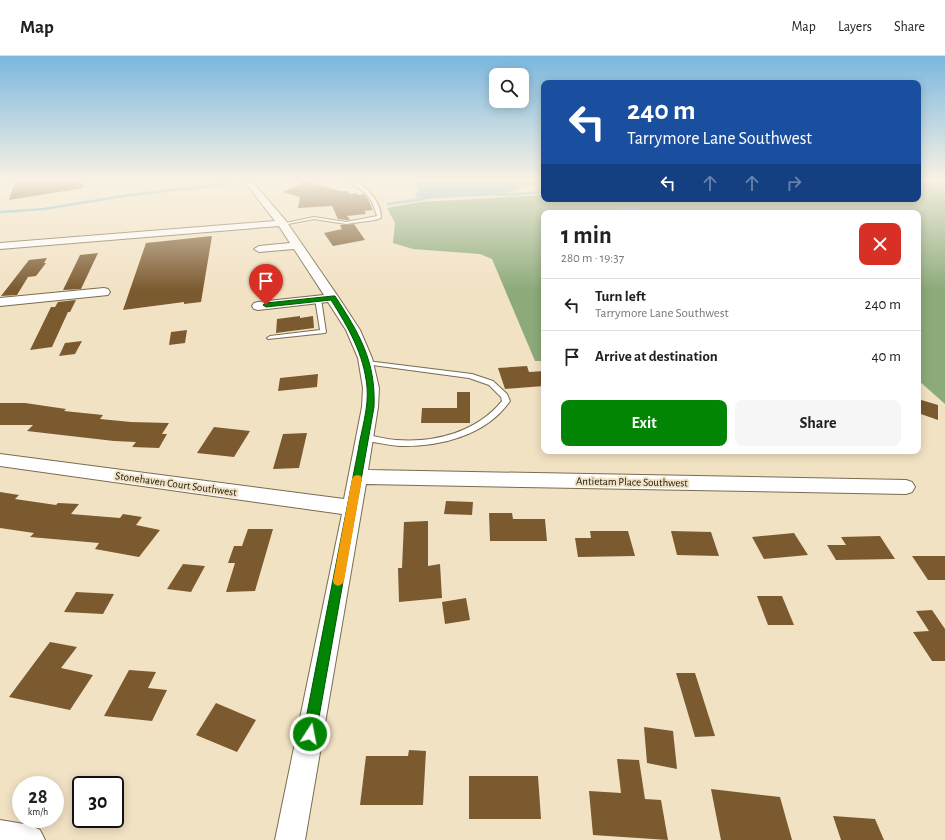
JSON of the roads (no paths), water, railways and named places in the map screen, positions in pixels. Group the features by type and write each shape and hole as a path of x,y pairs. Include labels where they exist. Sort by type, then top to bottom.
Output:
{"street":[{"path":"278,218 297,245 325,299 353,330 367,363 371,388 370,407 365,438 290,840"},
{"path":"0,246 283,223"},
{"path":"259,249 297,245"},
{"path":"0,302 104,292"},
{"path":"258,306 325,299"},
{"name":"Stonehaven Court Southwest","path":"0,460 352,508"},
{"name":"Antietam Place Southwest","path":"358,477 906,487"},
{"path":"0,834 30,840"}],"lane":[{"path":"283,223 314,218 340,223 378,218"},
{"path":"270,338 323,332 325,299"},
{"path":"365,438 401,443 430,441 451,436 468,431 484,423 500,410 506,401 504,396 491,382 470,376 367,363"}]}
